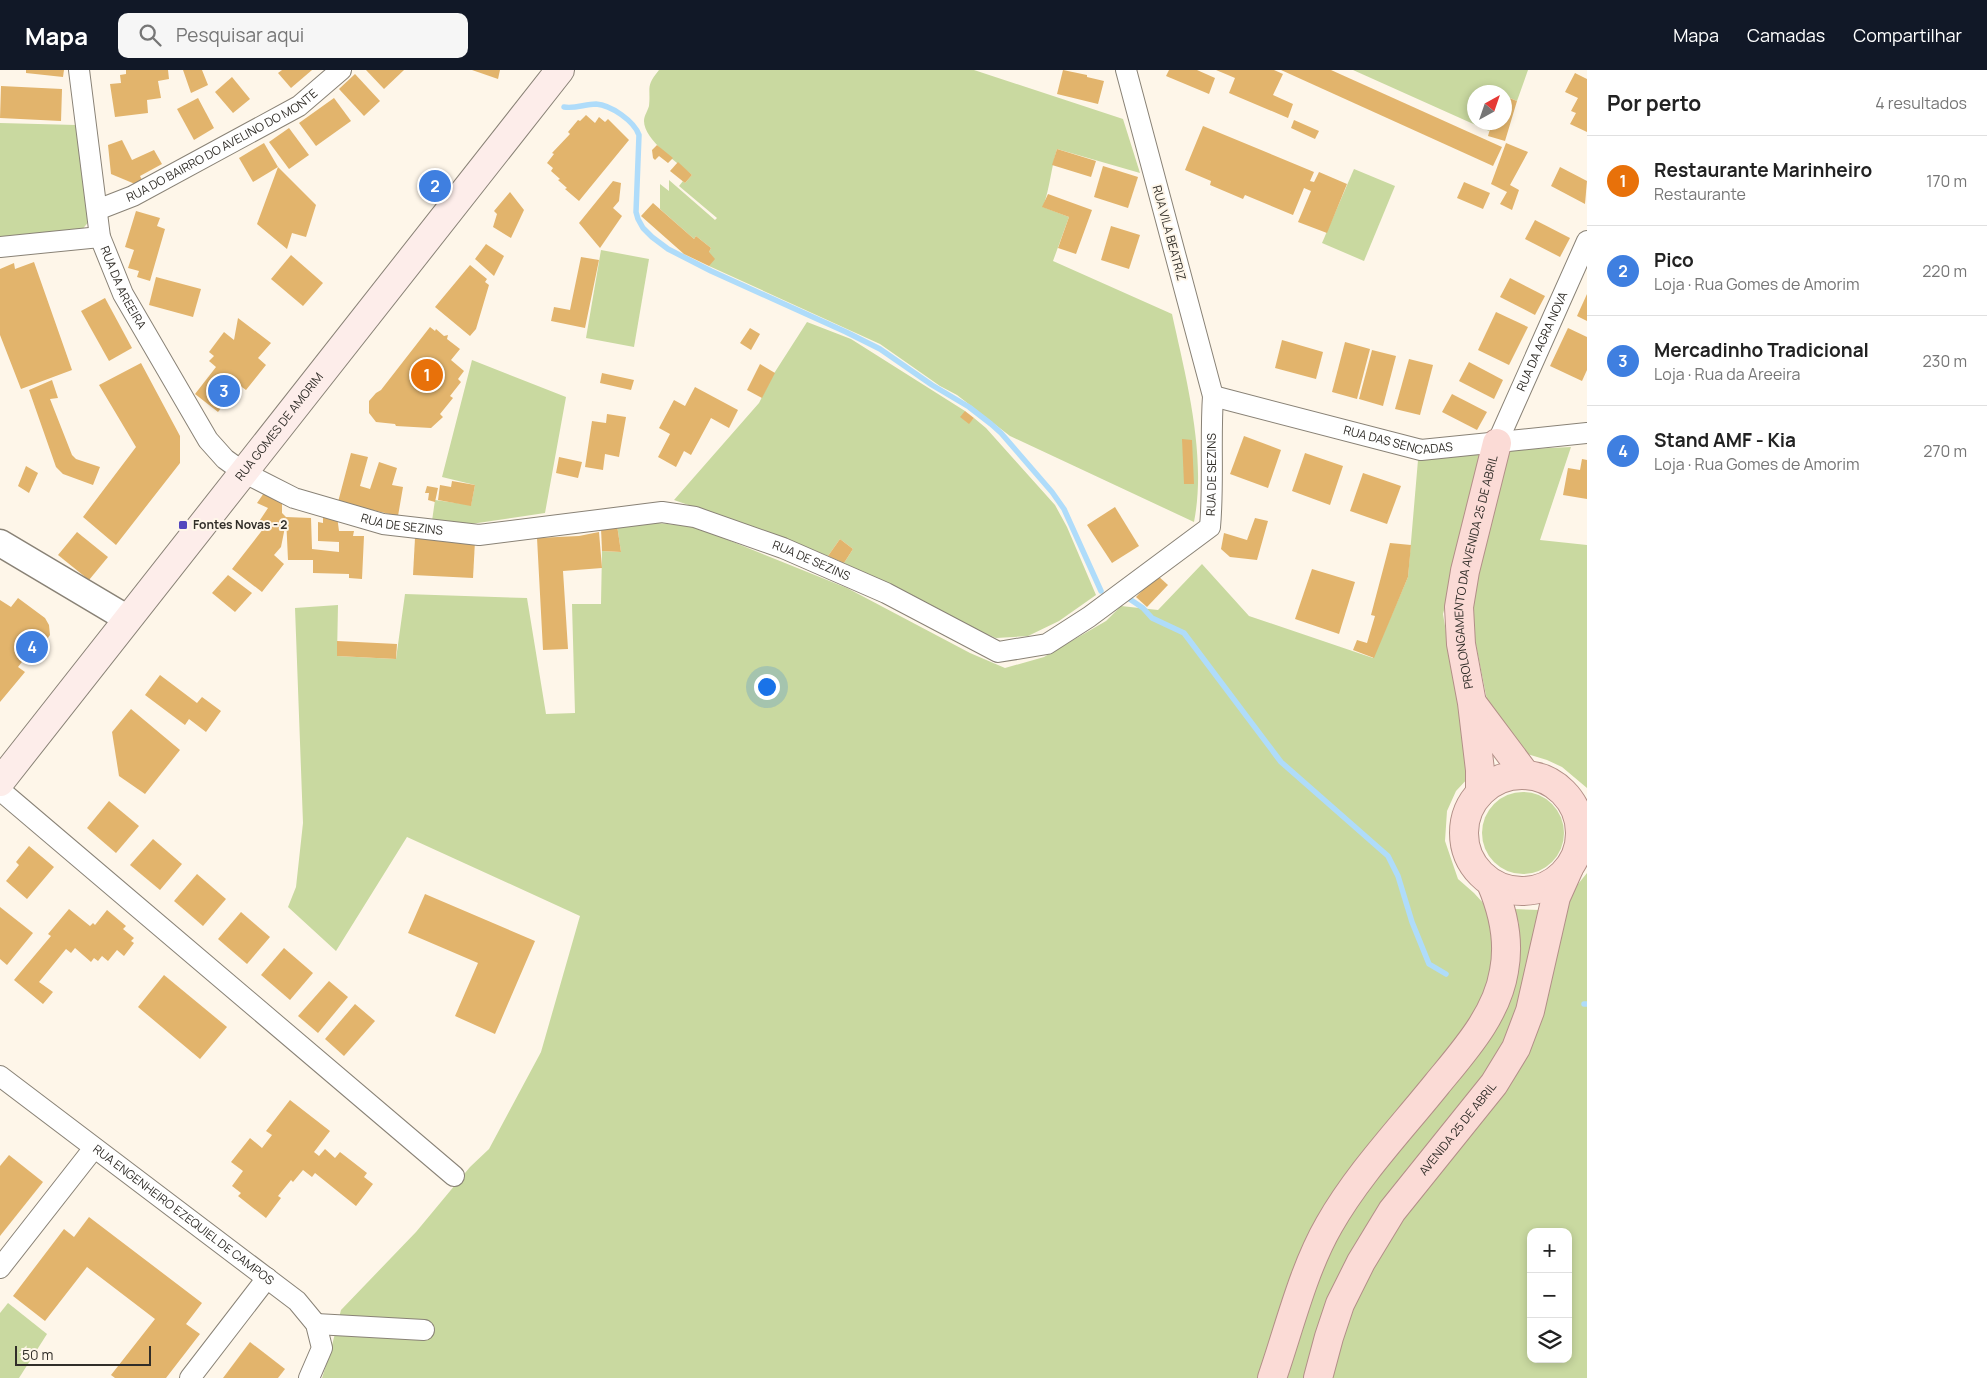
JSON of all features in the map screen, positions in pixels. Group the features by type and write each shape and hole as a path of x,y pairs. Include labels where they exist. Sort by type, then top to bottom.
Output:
{"main road":[{"name":"RUA GOMES DE AMORIM","path":"0,782 560,70"},
{"name":"PROLONGAMENTO DA AVENIDA 25 DE ABRIL","path":"1480,793 1480,770 1472,703 1461,644 1459,607 1465,571 1498,443"},
{"name":"PROLONGAMENTO DA AVENIDA 25 DE ABRIL","path":"1472,703 1526,775"},
{"name":"AVENIDA 25 DE ABRIL","path":"1272,1378 1311,1264 1328,1226 1351,1189 1476,1035 1494,1003 1504,972 1506,938 1502,909 1491,883 1475,866 1465,846 1464,827 1469,808 1480,793 1493,782 1509,776 1526,775 1542,779 1557,787 1587,797"},
{"name":"AVENIDA 25 DE ABRIL","path":"1318,1378 1328,1336 1340,1304 1361,1262 1392,1211 1494,1084 1516,1048 1530,1011 1556,897 1577,858 1580,842 1580,826 1576,811 1568,798 1557,787"},
{"name":"AVENIDA 25 DE ABRIL","path":"1491,883 1507,890 1525,892 1542,888 1557,880 1577,858"}],"street":[{"name":"RUA DA AREEIRA","path":"79,70 100,236 123,294 208,440 225,459 243,472"},
{"name":"RUA DO BAIRRO DO AVELINO DO MONTE","path":"97,210 133,196 299,106 341,70"},
{"name":"RUA VILA BEATRIZ","path":"1126,70 1213,396"},
{"path":"0,247 100,236"},
{"name":"RUA DA AGRA NOVA","path":"1498,443 1587,241"},
{"name":"RUA DE SEZINS","path":"243,472 294,498 384,524 480,535 662,512 695,517 783,548 886,593 998,652 1047,644 1089,617 1210,527 1213,396"},
{"name":"RUA DAS SENCADAS","path":"1213,396 1420,450 1587,433"},
{"path":"0,543 128,619"},
{"path":"0,790 454,1176"},
{"name":"RUA ENGENHEIRO EZEQUIEL DE CAMPOS","path":"0,1076 297,1301 316,1324 322,1348 309,1378"},
{"path":"0,1268 94,1148"},
{"path":"190,1378 266,1278"},
{"path":"316,1324 424,1330"}],"green space":[{"path":"659,70 974,70 1123,119 1140,173 1057,149 1043,207 1069,217 1053,261 1172,314 1189,391 1196,444 1198,471 1194,522 1010,436 957,395 940,386 880,344 709,266 709,252 711,248 696,236 694,239 660,209 660,184 669,191 669,180 715,220 717,218 679,186 683,181 685,183 692,175 655,143 645,128 644,119 649,106 650,84"},
{"path":"1353,70 1528,70 1517,101 1512,99 1512,85 1467,85 1467,121"},
{"path":"0,123 76,125 90,220 81,231 0,240"},
{"path":"1354,169 1395,186 1364,261 1322,243"},
{"path":"601,250 649,259 634,347 586,338"},
{"path":"807,322 851,339 965,411 969,423 974,418 986,428 1055,505 1067,527 1096,595 1059,621 1028,636 996,638 956,621 914,596 844,563 853,549 840,539 828,556 786,539 674,500 759,403 773,375"},
{"path":"472,360 566,397 545,513 471,524 432,521 435,500 471,505 475,485 442,477"},
{"path":"1571,447 1540,540 1587,545 1587,788 1562,767 1524,753 1487,700 1469,610 1507,450"},
{"path":"1487,453 1443,614 1470,776 1456,791 1447,811 1445,841 1458,879 1485,905 1491,917 1493,955 1484,999 1468,1031 1344,1182 1261,1378 322,1378 341,1310 416,1232 470,1167 489,1149 541,1052 580,916 407,837 336,951 288,907 296,887 303,823 295,608 338,605 337,656 396,659 405,594 527,598 546,714 575,713 572,604 601,604 602,551 621,552 617,525 649,522 696,527 847,588 970,653 1005,668 1044,657 1106,621 1121,606 1158,610 1202,564 1249,616 1373,658 1408,577 1418,460"},
{"path":"1515,792 1531,792 1546,799 1557,810 1564,825 1561,849 1552,862 1531,874 1515,874 1500,867 1489,856 1482,841 1482,825 1489,810 1500,799"},
{"path":"1587,873 1587,1378 1329,1378 1368,1265 1503,1089 1570,894"},
{"path":"1514,909 1540,910 1526,979 1505,1045 1306,1378 1284,1378 1319,1268 1358,1196 1485,1041 1519,938 1519,924"},
{"path":"8,1303 47,1334 19,1378 0,1378 0,1313"}],"building":[{"path":"26,70 64,70 63,77 26,73"},
{"path":"126,70 168,70 169,79 158,81 161,98 147,100 148,113 115,117 110,84 121,83 120,75 126,74"},
{"path":"183,70 202,70 208,85 191,93"},
{"path":"282,70 312,70 291,88 278,73"},
{"path":"366,70 404,70 384,89"},
{"path":"472,70 500,70 498,79"},
{"path":"1063,70 1104,81 1098,104 1057,94"},
{"path":"1169,70 1197,70 1215,78 1209,94 1166,76"},
{"path":"1216,70 1274,70 1283,74 1273,95 1293,104 1288,118 1229,93 1235,78"},
{"path":"1281,70 1331,70 1502,147 1493,166"},
{"path":"1575,73 1587,79 1587,132 1570,124 1576,113 1571,111 1578,98 1565,92"},
{"path":"355,74 380,101 364,116 339,89"},
{"path":"232,77 250,99 233,113 215,92"},
{"path":"1,86 62,89 61,121 0,118"},
{"path":"198,98 214,128 194,140 177,109"},
{"path":"334,98 351,121 316,146 299,123"},
{"path":"1512,99 1517,101 1512,118"},
{"path":"586,115 595,123 599,117 605,122 608,119 629,140 579,201 565,189 567,188 558,180 560,179 551,171 553,168 547,163 554,154 552,153 570,134 568,132 578,120 580,121"},
{"path":"1294,120 1319,131 1315,139 1291,128"},
{"path":"1203,126 1314,172 1310,181 1314,182 1319,172 1347,184 1327,233 1298,222 1311,191 1304,188 1293,215 1245,195 1243,199 1210,185 1211,181 1185,170"},
{"path":"289,128 309,155 289,169 269,142"},
{"path":"1490,130 1508,130 1505,141 1488,136"},
{"path":"122,140 132,160 154,150 162,164 140,176 142,180 135,184 111,174 108,145"},
{"path":"264,143 278,167 253,182 239,158"},
{"path":"1506,143 1528,152 1510,185 1519,190 1512,210 1500,204 1507,192 1491,184"},
{"path":"657,145 673,158 668,163 659,156 655,160 653,158 652,150"},
{"path":"1057,149 1096,161 1091,177 1052,165"},
{"path":"678,162 692,175 685,183 670,171"},
{"path":"1103,166 1138,177 1128,208 1094,197"},
{"path":"278,167 316,205 306,237 292,233 287,249 257,224"},
{"path":"1560,167 1587,181 1585,204 1551,186"},
{"path":"613,181 621,183 619,201 613,208 622,216 600,248 579,223"},
{"path":"1464,182 1490,193 1483,209 1457,198"},
{"path":"510,192 524,210 511,238 493,227 497,214 494,211"},
{"path":"1048,194 1092,210 1076,254 1058,248 1069,217 1042,207"},
{"path":"653,203 694,239 696,236 711,248 709,252 715,259 709,266 684,254 641,216"},
{"path":"136,211 160,218 157,226 165,229 150,281 137,277 139,271 128,268 134,250 125,247"},
{"path":"1535,220 1570,238 1560,257 1525,239"},
{"path":"1111,226 1140,235 1129,269 1101,260"},
{"path":"486,244 504,256 494,276 475,259"},
{"path":"291,255 323,283 303,306 271,279"},
{"path":"581,257 599,260 585,328 551,321 554,307 570,310"},
{"path":"34,262 72,370 21,389 0,335 0,269 14,263 15,269"},
{"path":"470,265 487,279 485,282 489,285 476,329 470,336 435,307"},
{"path":"156,277 201,289 193,317 149,305"},
{"path":"1510,278 1545,296 1535,315 1500,297"},
{"path":"1587,294 1587,321 1577,316"},
{"path":"105,298 132,348 109,361 81,311"},
{"path":"1496,312 1528,327 1509,365 1478,350"},
{"path":"238,318 271,343 258,358 266,365 246,390 239,385 218,412 195,394 216,367 209,361 214,356 209,352 224,332 234,340"},
{"path":"430,327 435,331 436,329 444,336 448,335 447,339 460,349 451,360 464,371 458,379 461,382 450,396 453,398 440,414 443,417 431,428 396,426 395,424 376,422 369,413 369,401 381,390"},
{"path":"750,328 760,334 751,350 740,343"},
{"path":"1568,328 1587,337 1587,370 1582,381 1550,366"},
{"path":"1282,340 1323,352 1316,379 1275,368"},
{"path":"1345,342 1370,349 1357,399 1332,392"},
{"path":"1372,350 1396,356 1383,406 1359,399"},
{"path":"1409,359 1433,365 1420,415 1395,409"},
{"path":"1469,362 1503,380 1494,399 1459,381"},
{"path":"141,363 180,436 180,463 116,545 83,517 136,447 99,385"},
{"path":"760,364 775,373 762,398 747,390"},
{"path":"602,373 634,380 631,390 600,383"},
{"path":"52,380 58,398 50,399 72,455 76,459 100,467 93,485 63,474 56,467 29,390"},
{"path":"695,387 738,410 729,428 711,418 691,455 684,451 676,467 658,457 670,434 659,428 674,400 685,406"},
{"path":"1452,394 1487,412 1477,430 1442,412"},
{"path":"965,411 974,418 969,424 960,417"},
{"path":"607,414 626,417 619,457 605,454 603,470 585,467 592,421 606,423"},
{"path":"1244,436 1281,450 1268,488 1230,474"},
{"path":"1182,439 1192,440 1194,484 1184,484"},
{"path":"351,453 368,457 360,486 370,489 379,462 397,468 392,485 403,487 398,516 338,502"},
{"path":"1305,453 1343,466 1330,505 1292,491"},
{"path":"559,457 582,462 578,478 556,473"},
{"path":"1582,459 1587,460 1587,499 1563,495 1568,468 1580,470"},
{"path":"26,466 38,473 29,493 18,486"},
{"path":"1363,473 1401,486 1387,524 1350,511"},
{"path":"452,481 475,485 471,506 438,500 440,485 451,487"},
{"path":"427,486 438,488 435,502 428,500 429,493 425,493"},
{"path":"266,490 282,498 282,513 286,517 281,547 274,555 284,564 262,592 232,569 267,524 260,520 268,508 257,503"},
{"path":"1115,507 1139,546 1112,563 1087,525"},
{"path":"323,512 337,516 339,531 354,531 353,536 364,536 362,579 349,578 349,574 313,573 313,560 288,560 286,517 311,518 312,549 339,552 339,542 318,541 318,522 323,523"},
{"path":"1255,518 1268,521 1257,560 1230,557 1221,549 1224,533 1247,540"},
{"path":"617,525 621,552 602,551 601,528"},
{"path":"77,532 108,557 89,580 58,555"},
{"path":"599,532 602,568 563,571 568,649 543,650 537,538 579,536"},
{"path":"415,538 475,541 473,578 413,575"},
{"path":"840,539 853,549 844,563 828,556"},
{"path":"1390,543 1411,545 1408,577 1374,658 1353,650 1357,640 1367,643 1375,616 1371,615"},
{"path":"1312,569 1355,582 1339,634 1295,619"},
{"path":"228,575 252,593 235,612 212,593"},
{"path":"1157,575 1168,585 1147,607 1136,597"},
{"path":"18,598 45,618 49,625 50,635 30,662 25,658 18,667 25,672 0,702 0,600 11,607"},
{"path":"337,641 397,644 396,659 337,656"},
{"path":"160,675 197,703 202,697 221,711 206,732 189,719 185,725 145,695"},
{"path":"131,709 180,750 145,794 119,776 112,732"},
{"path":"109,801 139,826 116,853 87,828"},
{"path":"153,839 182,864 160,890 130,865"},
{"path":"29,846 54,867 27,899 6,881 19,865 16,862"},
{"path":"197,874 226,899 203,926 174,901"},
{"path":"425,894 535,941 495,1034 455,1016 478,963 408,933"},
{"path":"0,907 33,933 7,965 0,959"},
{"path":"69,909 90,926 93,923 95,925 107,910 126,926 123,929 134,938 131,941 134,943 124,956 117,950 108,961 102,956 98,961 94,958 91,962 75,948 71,953 66,949 39,982 53,992 43,1004 14,980 51,936 48,934"},
{"path":"241,912 270,937 247,964 218,939"},
{"path":"284,948 313,973 290,1000 261,975"},
{"path":"164,975 227,1027 200,1059 138,1007"},
{"path":"329,981 348,997 318,1033 298,1016"},
{"path":"355,1004 375,1021 344,1056 325,1039"},
{"path":"290,1100 330,1131 314,1152 319,1156 325,1149 335,1158 340,1152 367,1173 364,1177 373,1184 356,1206 315,1173 312,1177 303,1170 293,1182 291,1180 278,1196 281,1198 266,1218 238,1196 241,1193 232,1186 243,1171 231,1162 250,1138 262,1148 272,1135 266,1131"},
{"path":"9,1155 43,1182 0,1236 0,1166"},
{"path":"89,1217 202,1303 186,1324 200,1334 166,1378 115,1378 111,1375 155,1319 87,1267 45,1321 13,1296 64,1229 74,1237"},
{"path":"250,1342 285,1369 278,1378 223,1378"}],"waterway":[{"path":"564,107 602,105 615,111 632,124 639,135 636,212 638,219 643,228 668,249 711,271 880,349 932,385 969,407 1001,433 1052,492 1064,509 1101,591"},
{"path":"1128,598 1143,608 1152,618 1184,633 1281,762 1388,856 1398,876 1412,922 1429,964 1446,974"}],"place":[{"name":"Pico","path":"435,186"},
{"name":"Restaurante Marinheiro","path":"427,375"},
{"name":"Mercadinho Tradicional","path":"224,391"},
{"name":"Fontes Novas - 2","path":"183,525"},
{"name":"Stand AMF - Kia","path":"32,647"}]}
